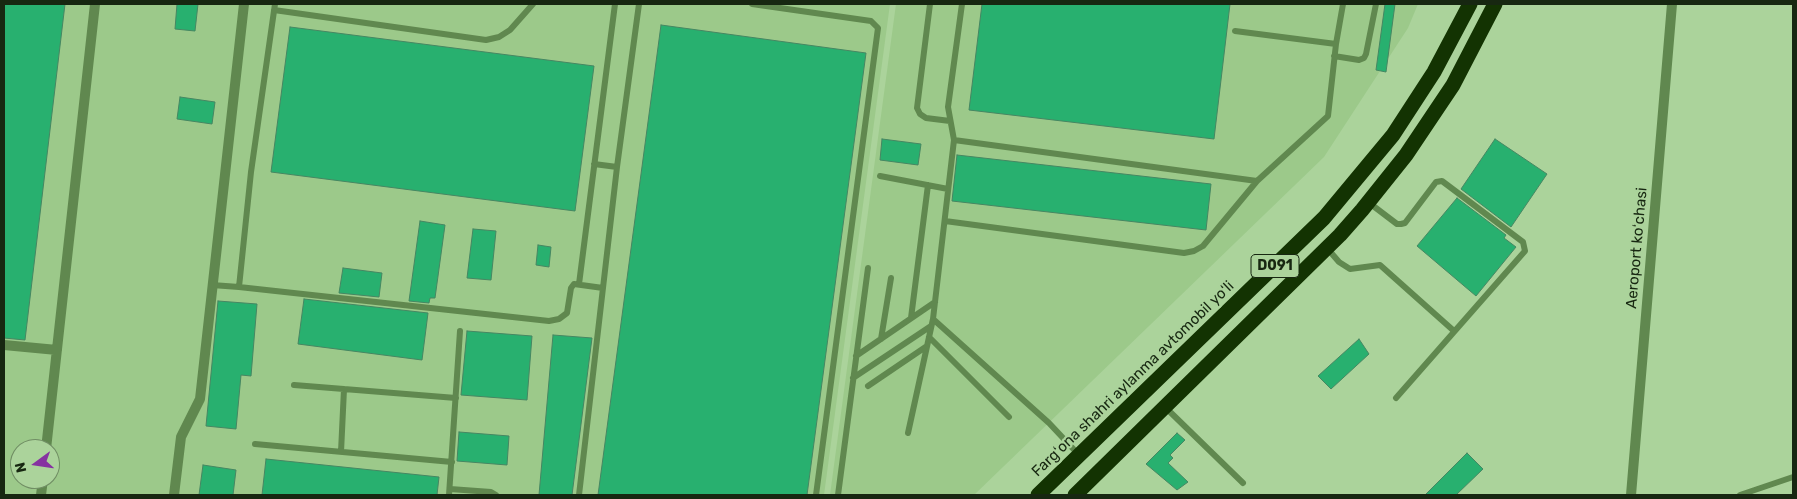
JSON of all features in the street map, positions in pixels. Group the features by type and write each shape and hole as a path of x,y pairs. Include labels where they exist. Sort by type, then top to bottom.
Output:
{"highway":[{"name":"Fargʻona shahri aylanma avtomobil yoʻli","path":"1038,495 1324,218 1393,135 1434,72 1470,4"},
{"name":"D091","path":"1075,495 1327,248 1368,202 1406,155 1453,85 1495,4"}],"street":[{"path":"47,439 95,4"},
{"path":"174,495 181,437 200,400 244,4"},
{"name":"Aeroport koʻchasi","path":"1631,495 1672,4"},
{"path":"4,345 57,350"}],"lane":[{"path":"239,286 251,172 274,7 486,40 499,37 510,30 533,4"},
{"path":"578,284 616,4"},
{"path":"579,495 617,167 639,4"},
{"path":"752,4 871,21 878,28 816,495"},
{"path":"930,4 917,108 920,114 926,118 950,121"},
{"path":"908,433 935,302 954,140 948,107 962,4"},
{"path":"944,221 1184,253 1194,251 1203,246 1257,181 1328,116 1342,4"},
{"path":"1334,56 1359,60 1364,58 1376,4"},
{"path":"1235,31 1336,44"},
{"path":"954,140 1257,181"},
{"path":"594,164 617,167"},
{"path":"880,176 948,189"},
{"path":"1368,202 1397,224 1401,224 1405,222 1436,182 1442,181 1524,242 1525,251 1396,398"},
{"path":"911,318 928,185"},
{"path":"1327,248 1339,262 1350,269 1380,265 1454,332"},
{"path":"838,495 868,268"},
{"path":"881,339 891,278"},
{"path":"212,285 239,286 549,321 559,319 567,313 572,286 578,284 603,288"},
{"path":"856,356 935,302"},
{"path":"932,323 1049,423 1080,456"},
{"path":"853,378 932,323"},
{"path":"460,331 450,492 490,492 496,495"},
{"path":"929,337 1008,417"},
{"path":"868,386 927,346"},
{"path":"294,384 456,398"},
{"path":"341,452 344,389"},
{"path":"1165,407 1243,482"},
{"path":"256,444 452,462"},
{"path":"1740,495 1793,477"}],"shaded area":[{"path":"4,4 890,4 824,495 4,495"},
{"path":"896,4 1418,4 1408,28 1324,157 974,495 830,495"}],"building":[{"path":"4,4 65,4 25,340 4,338"},
{"path":"177,4 198,4 195,31 175,29"},
{"path":"982,4 1230,4 1214,139 969,110"},
{"path":"1385,4 1395,4 1386,72 1376,70"},
{"path":"661,25 866,53 807,495 598,495"},
{"path":"290,27 594,66 575,211 271,172"},
{"path":"180,97 215,102 212,124 177,119"},
{"path":"882,139 921,144 918,165 880,160"},
{"path":"1495,139 1547,174 1511,227 1461,189"},
{"path":"957,155 1211,184 1206,230 952,201"},
{"path":"1457,198 1506,235 1504,238 1516,247 1476,296 1417,246"},
{"path":"420,221 445,225 435,298 430,298 429,303 409,301"},
{"path":"473,229 496,231 491,280 467,278"},
{"path":"538,245 551,247 549,267 536,265"},
{"path":"343,268 382,273 379,297 339,293"},
{"path":"304,299 428,313 422,360 298,344"},
{"path":"218,301 257,304 251,376 241,375 236,429 206,426"},
{"path":"467,331 532,336 527,400 461,395"},
{"path":"553,335 592,338 572,495 539,495"},
{"path":"1359,339 1369,354 1331,389 1318,376"},
{"path":"459,432 509,436 507,465 457,461"},
{"path":"1177,433 1185,440 1170,455 1173,458 1168,463 1188,482 1177,490 1146,464"},
{"path":"1467,453 1483,469 1456,495 1425,495"},
{"path":"266,459 439,477 437,495 262,495"},
{"path":"203,465 236,470 233,495 199,495"}]}
